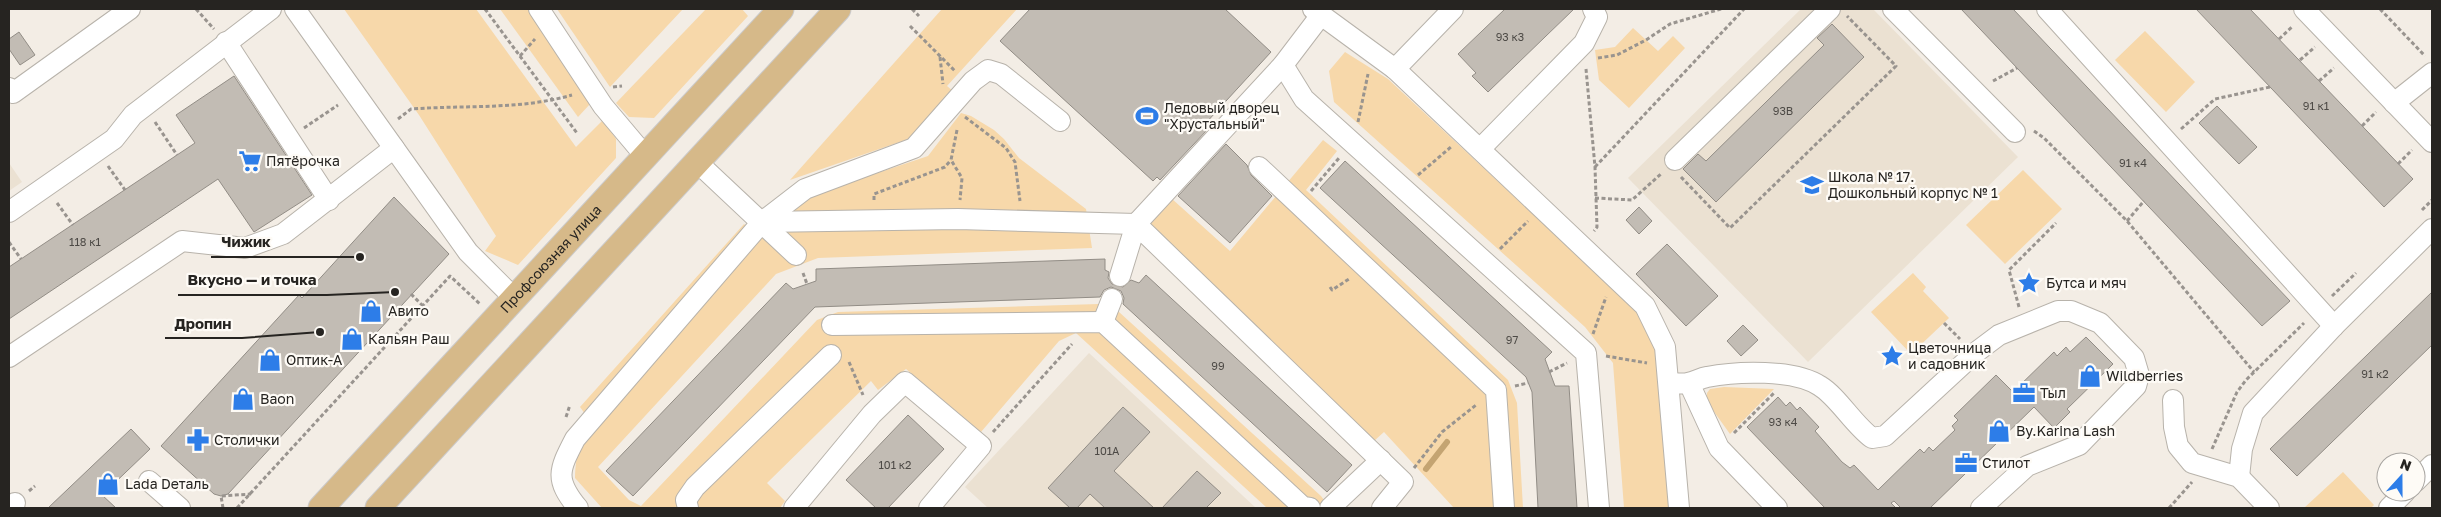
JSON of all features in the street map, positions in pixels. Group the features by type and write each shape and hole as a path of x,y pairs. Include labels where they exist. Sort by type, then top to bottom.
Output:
{"main road":[{"name":"Профсоюзная улица","path":"321,508 513,297 646,157 781,9"},
{"path":"378,508 838,9"}],"lane":[{"path":"9,88 12,93 36,78 130,9"},
{"path":"9,212 114,139 133,115 271,9"},
{"path":"295,9 468,252 513,297"},
{"path":"539,9 603,106 646,157"},
{"path":"1395,69 1453,9"},
{"path":"1480,149 1585,52 1597,17 1594,9"},
{"path":"1893,9 2015,132"},
{"path":"2047,9 2334,326"},
{"path":"2304,9 2432,142"},
{"path":"1120,276 1136,224 1283,65 1317,12 1395,69 1645,306 1665,348 1675,378 1720,448 1776,508"},
{"path":"1672,163 1838,12"},
{"path":"226,42 329,200"},
{"path":"1283,65 1304,99 1404,187 1586,353 1599,508"},
{"path":"2394,103 2429,65"},
{"path":"578,508 565,492 560,475 564,459 574,438 762,222 805,189 914,148 957,109 973,81 988,70 1001,74 1060,121"},
{"path":"9,357 182,240 245,248 283,234 394,148"},
{"path":"697,162 796,254"},
{"path":"1259,168 1496,390 1504,508"},
{"path":"762,222 958,219 1136,224 1403,482 1382,508"},
{"path":"2240,477 2242,449 2253,413 2334,326 2432,230"},
{"path":"1104,322 1112,299"},
{"path":"1675,378 1770,373 1791,376 1821,387 1872,438 1886,436 1975,353 1999,335 2058,311 2071,310 2084,314 2100,323 2134,358 2139,375 2136,386 2079,445 2026,466 1981,508"},
{"path":"832,325 1104,322 1303,506 1310,508"},
{"path":"688,508 686,500 695,487 839,358"},
{"path":"1675,378 1679,508"},
{"path":"794,508 872,414 905,382 981,446 929,508"},
{"path":"2173,400 2174,427 2178,446 2192,463 2240,477 2269,508"},
{"path":"1330,508 1381,460"},
{"path":"149,481 180,508"}],"path":[{"path":"196,9 226,42"},
{"path":"485,9 577,133"},
{"path":"912,9 919,16"},
{"path":"1583,246 1597,227 1595,167 1585,52 1617,56 1670,24 1721,9"},
{"path":"1595,167 1744,9"},
{"path":"2380,9 2429,65"},
{"path":"1595,198 1632,200 1672,163 1730,228 1896,66 1838,12"},
{"path":"910,26 958,74"},
{"path":"940,58 943,86 957,109 1006,148 1015,162 1023,221"},
{"path":"1975,91 2016,68"},
{"path":"1299,204 1353,142 1369,72"},
{"path":"382,132 411,109 512,105 552,101 592,89 622,86"},
{"path":"2167,142 2216,99 2270,87"},
{"path":"289,138 356,94"},
{"path":"144,106 177,155"},
{"path":"874,220 874,194 945,167 951,160 957,109"},
{"path":"2015,132 2029,127 2044,138 2127,222 2254,372"},
{"path":"1404,187 1452,146"},
{"path":"97,151 125,190"},
{"path":"951,160 962,178 958,219"},
{"path":"45,187 73,225"},
{"path":"2127,222 2144,202"},
{"path":"1488,264 1507,240 1531,218"},
{"path":"2024,325 2009,270 2056,224"},
{"path":"9,242 21,259"},
{"path":"237,508 450,276 483,306"},
{"path":"1330,287 1332,290 1347,282"},
{"path":"411,294 423,306"},
{"path":"981,446 1070,345"},
{"path":"1586,353 1675,378"},
{"path":"839,358 872,414"},
{"path":"1720,448 1791,376"},
{"path":"1403,482 1442,432 1496,390"},
{"path":"223,508 221,496 251,494"}],"shaded area":[{"path":"344,9 476,9 576,147 603,120 616,139 616,158 518,265 485,251 496,236 419,115"},
{"path":"500,9 529,9 591,103 578,117"},
{"path":"557,9 683,9 610,87"},
{"path":"706,9 742,9 748,16 654,118 629,117 616,103"},
{"path":"942,9 1017,9 947,86 954,92 914,137 790,180"},
{"name":"Школа № 17. Дошкольный корпус № 1","path":"1801,9 1873,9 2018,157 1808,362 1628,178"},
{"path":"1633,28 1658,51 1673,36 1685,48 1629,108 1599,80 1595,50 1615,47"},
{"path":"2145,31 2195,82 2166,112 2115,60"},
{"path":"1345,52 1388,79 1636,310 1658,354 1670,508 1624,508 1613,363 1585,327 1334,102 1329,71"},
{"path":"961,113 971,116 994,130 1019,158 1086,209 1092,248 818,258 776,274 598,467 629,500 641,506 817,320 838,312 1099,304 1119,312 1321,496 1330,508 1267,508 1076,333 1059,341 981,432 906,369 878,390 871,381 767,483 785,501 780,508 602,508 575,478 579,450 585,440 596,429 580,407 744,224 760,240 809,196 928,156"},
{"path":"1323,140 1337,151 1306,190 1508,380 1517,403 1523,508 1454,508 1384,432 1374,441 1147,224 1171,198 1230,251"},
{"path":"9,163 22,182 9,191"},
{"path":"2023,170 2062,209 2005,264 1966,225"},
{"path":"1913,273 1926,287 1923,291 1949,318 1911,354 1871,312"},
{"path":"1089,353 1256,508 988,508 965,487"},
{"path":"1724,387 1774,389 1730,434 1707,402 1707,393 1710,389"},
{"path":"2343,472 2374,505 2371,508 2304,508"}],"building":[{"name":"Ледовый дворец \"Хрустальный\"","path":"1030,9 1225,9 1271,52 1204,125 1208,129 1160,180 1157,177 1153,181 1000,41"},
{"path":"1505,9 1574,9 1488,92 1472,76 1476,73 1458,54"},
{"path":"1961,9 2013,9 2290,301 2262,326"},
{"path":"2196,9 2250,9 2413,179 2384,207"},
{"path":"1832,24 1864,57 1716,202 1683,169 1698,154 1706,161 1824,45 1817,38"},
{"path":"19,32 35,55 20,65 9,49 9,39"},
{"path":"234,76 312,195 254,232 218,179 9,319 9,267 195,143 176,115"},
{"path":"2217,106 2257,147 2239,164 2199,123"},
{"path":"1226,144 1247,165 1251,175 1272,196 1230,243 1178,196"},
{"path":"1345,161 1552,352 1545,359 1555,386 1569,386 1577,508 1538,508 1532,392 1526,377 1320,188"},
{"path":"394,197 449,254 228,494 221,496 214,494 161,446 299,295 302,298"},
{"path":"1639,207 1652,221 1639,234 1626,220"},
{"path":"1667,244 1718,296 1686,326 1636,274"},
{"path":"1105,259 1105,270 1109,272 1108,278 1112,284 1123,287 1131,280 1139,283 1146,275 1352,465 1327,492 1123,304 1124,298 1121,291 1111,287 1104,290 1100,297 815,307 633,496 606,471 786,283 793,289 816,281 816,269"},
{"path":"2432,292 2432,345 2297,476 2270,449"},
{"path":"1743,325 1758,340 1741,356 1727,341"},
{"path":"2086,337 2113,364 2067,409 2070,412 2054,428 2034,407 1930,508 1901,508 1894,501 1891,503 1896,508 1825,508 1747,427 1778,397 1786,406 1790,402 1797,410 1800,407 1819,427 1815,431 1842,462 1850,468 1854,465 1878,490 1920,449 1924,453 1929,447 1933,451 1955,430 1952,426 1958,420 1954,416 1996,375 2013,392 2054,352 2057,356 2066,347 2070,352"},
{"path":"1123,407 1150,432 1114,471 1154,508 1105,508 1090,494 1077,508 1070,508 1048,488"},
{"path":"908,415 944,449 888,508 876,508 846,480"},
{"path":"131,429 150,449 102,495 116,508 48,508"},
{"path":"1197,471 1221,493 1206,508 1162,508"}],"waterway":[{"path":"1426,469 1447,442"}],"place":[{"name":"Ледовый дворец \"Хрустальный\"","path":"1147,116"},
{"name":"Пятёрочка","path":"250,161"},
{"name":"Школа № 17. Дошкольный корпус № 1","path":"1812,185"},
{"name":"Чижик","path":"360,257"},
{"name":"Бутса и мяч","path":"2029,283"},
{"name":"Вкусно — и точка","path":"395,292"},
{"name":"Авито","path":"371,311"},
{"name":"Дропин","path":"320,332"},
{"name":"Кальян Раш","path":"352,339"},
{"name":"Цветочница и садовник","path":"1892,356"},
{"name":"Оптик-А","path":"270,360"},
{"name":"Wildberries","path":"2090,376"},
{"name":"Тыл","path":"2024,393"},
{"name":"Baon","path":"243,399"},
{"name":"By.Karina Lash","path":"1999,431"},
{"name":"Столички","path":"198,440"},
{"name":"Стилот","path":"1966,463"},
{"name":"Lada Dеталь","path":"108,484"}]}
